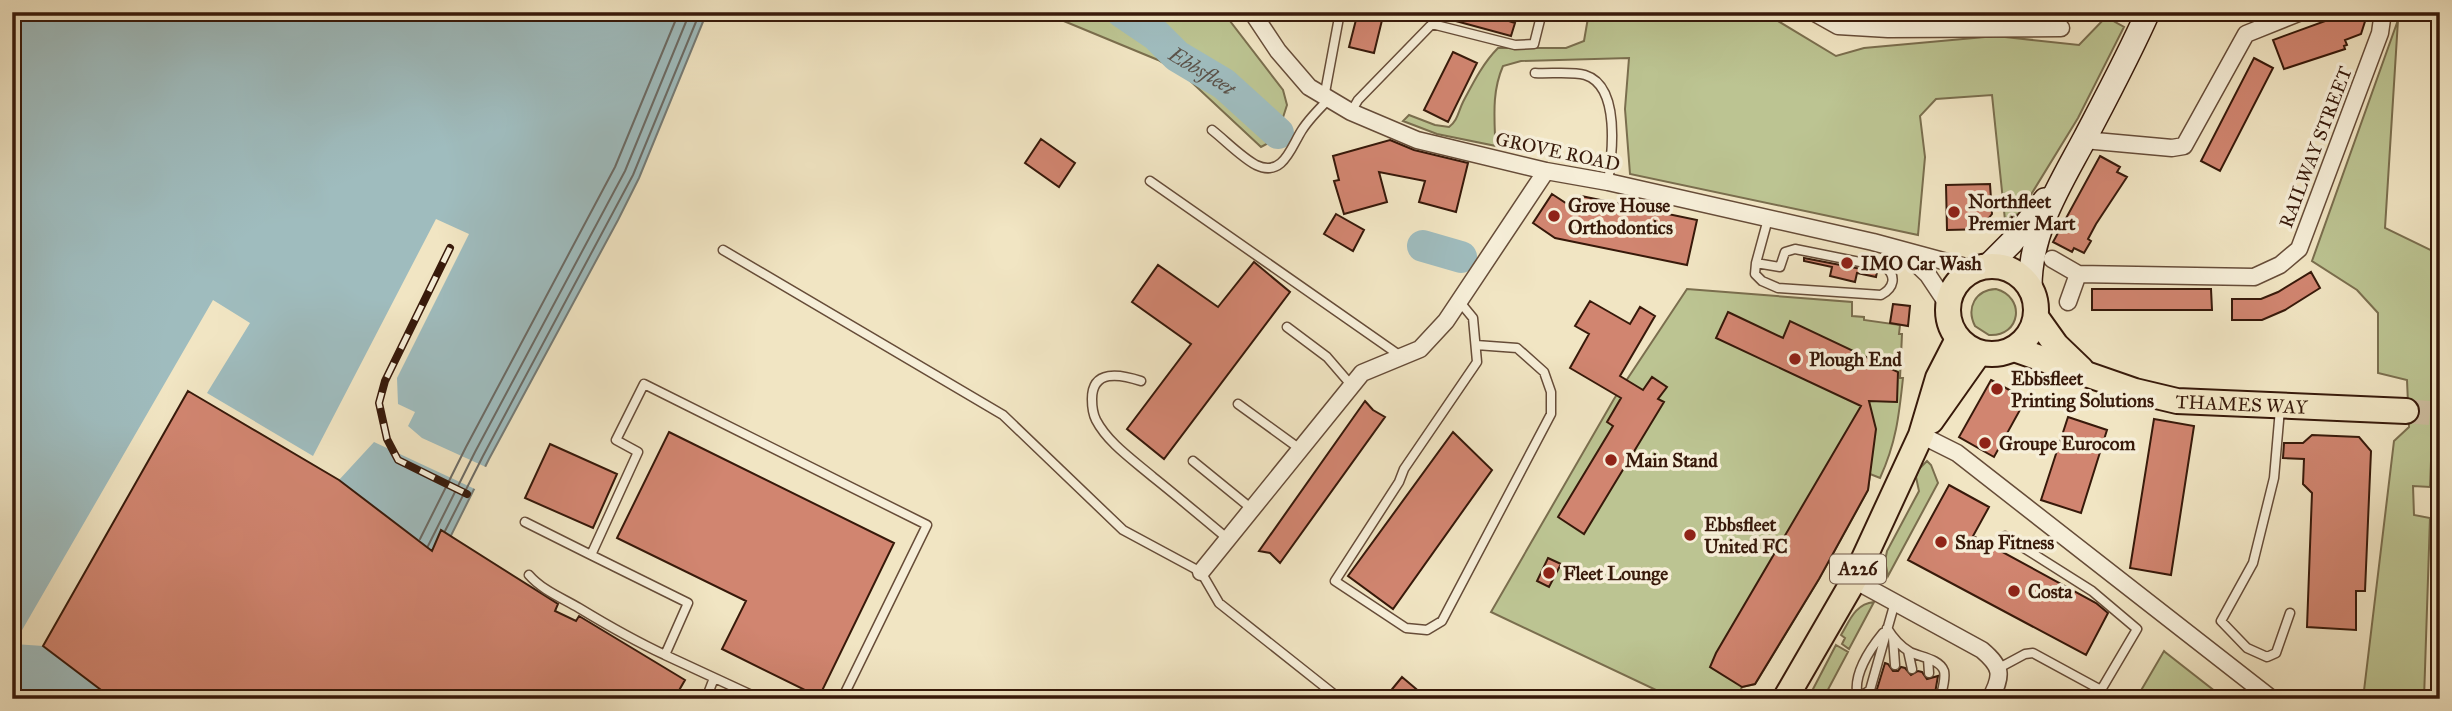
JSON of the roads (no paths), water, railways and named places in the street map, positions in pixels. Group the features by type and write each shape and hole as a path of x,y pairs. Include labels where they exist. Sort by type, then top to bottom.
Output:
{"main road":[{"path":"1980,268 2007,268 2020,276 2030,287 2036,301 2036,317 2032,330 2014,349 2003,353 1979,353 1958,339 1950,325 1948,304 1957,282 1980,268 2012,242 2060,181 2084,140 2148,12"},
{"path":"2030,287 2030,265 2037,239 2060,181"},
{"name":"THAMES WAY","path":"2036,317 2056,345 2084,372"},
{"name":"A226","path":"1785,699 1854,580 1921,435 1938,378 1958,339"},
{"name":"THAMES WAY","path":"2014,349 2135,391 2177,401 2406,411"},
{"name":"A226","path":"1921,435 1979,353"}],"street":[{"name":"GROVE ROAD","path":"1252,12 1294,72 1309,87 1351,112 1416,140 1980,268"},
{"path":"1813,12 1838,26 1851,27 2061,28"},
{"path":"2084,140 2172,148 2184,146 2246,34 2301,12"},
{"name":"RAILWAY STREET","path":"2052,259 2078,274 2254,277 2280,265 2299,249 2380,33 2383,12"},
{"path":"1201,572 1362,373 1420,349 1446,321 1546,171"},
{"name":"GROVE ROAD","path":"1901,250 1928,275 1948,304"},
{"path":"2068,302 2078,274"},
{"path":"1921,435 1957,453 2272,699"},
{"path":"1854,580 1982,650 1996,662 1999,668 1997,685 1990,699"}],"lane":[{"path":"1212,130 1256,164 1268,169 1277,167 1287,158 1303,128 1326,99 1340,12"},
{"path":"1351,112 1358,100 1432,24 1434,12"},
{"path":"1432,24 1515,45 1534,44 1542,12"},
{"path":"1535,73 1585,75 1600,88 1613,118 1612,159 1608,182"},
{"path":"1150,181 1402,357"},
{"path":"1756,263 1780,267 1785,252 1795,249 1885,267 1891,272 1893,279 1888,292 1881,295 1778,288 1762,281 1755,274 1756,263 1768,219"},
{"path":"723,250 1003,415 1123,530 1201,572 1219,603 1340,699"},
{"path":"1459,301 1473,318 1477,362 1404,469 1399,482 1335,581 1406,628 1427,630 1442,621 1551,414 1551,392 1544,372 1517,348 1476,345"},
{"path":"1287,327 1327,357 1352,386"},
{"path":"1140,381 1127,376 1104,377 1092,391 1092,407 1096,420 1128,456 1228,539"},
{"path":"591,555 638,452 616,440 644,384 927,525 842,699"},
{"path":"1238,404 1300,449"},
{"path":"2281,406 2274,478 2253,563 2221,621 2247,648 2267,657 2276,653 2290,613"},
{"path":"1193,461 1252,509"},
{"path":"525,522 688,603 665,655"},
{"path":"1999,668 2025,654 2033,653 2100,695 2137,629 2092,591 2005,536"},
{"path":"529,575 550,592 620,632 760,699"},
{"path":"1858,698 1870,690 1895,602"},
{"path":"1887,628 1893,638 1908,651 1942,667 1944,673 1940,699"},
{"path":"1858,698 1856,689 1868,650 1887,628"},
{"path":"1893,638 1895,665"},
{"path":"1908,651 1912,669"},
{"path":"1928,659 1929,673"},
{"path":"706,699 715,678"},
{"path":"1858,698 1879,697"}],"water":[{"path":"12,12 707,12 639,178 489,459 366,699 12,699"},
{"path":"1100,12 1128,12 1149,16 1166,26 1185,48 1177,56 1170,57 1159,43"}],"waterway":[{"name":"Ebbsfleet","path":"1122,12 1156,35 1177,56 1224,84 1278,133"},
{"name":"Ebbsfleet","path":"1423,246 1461,257"}],"tunnel":[{"path":"2406,411 2440,414"}],"railway":[{"path":"450,248 385,381 379,403 387,439 398,460 467,494"},
{"path":"2437,699 2440,526"}],"place":[{"name":"Northfleet Premier Mart","path":"1954,212"},
{"name":"Grove House Orthodontics","path":"1554,216"},
{"name":"IMO Car Wash","path":"1847,263"},
{"name":"Plough End","path":"1795,359"},
{"name":"Ebbsfleet Printing Solutions","path":"1997,389"},
{"name":"Groupe Eurocom","path":"1985,443"},
{"name":"Main Stand","path":"1611,460"},
{"name":"Ebbsfleet United FC","path":"1690,535"},
{"name":"Snap Fitness","path":"1941,542"},
{"name":"Fleet Lounge","path":"1549,573"},
{"name":"Costa","path":"2014,591"}]}
